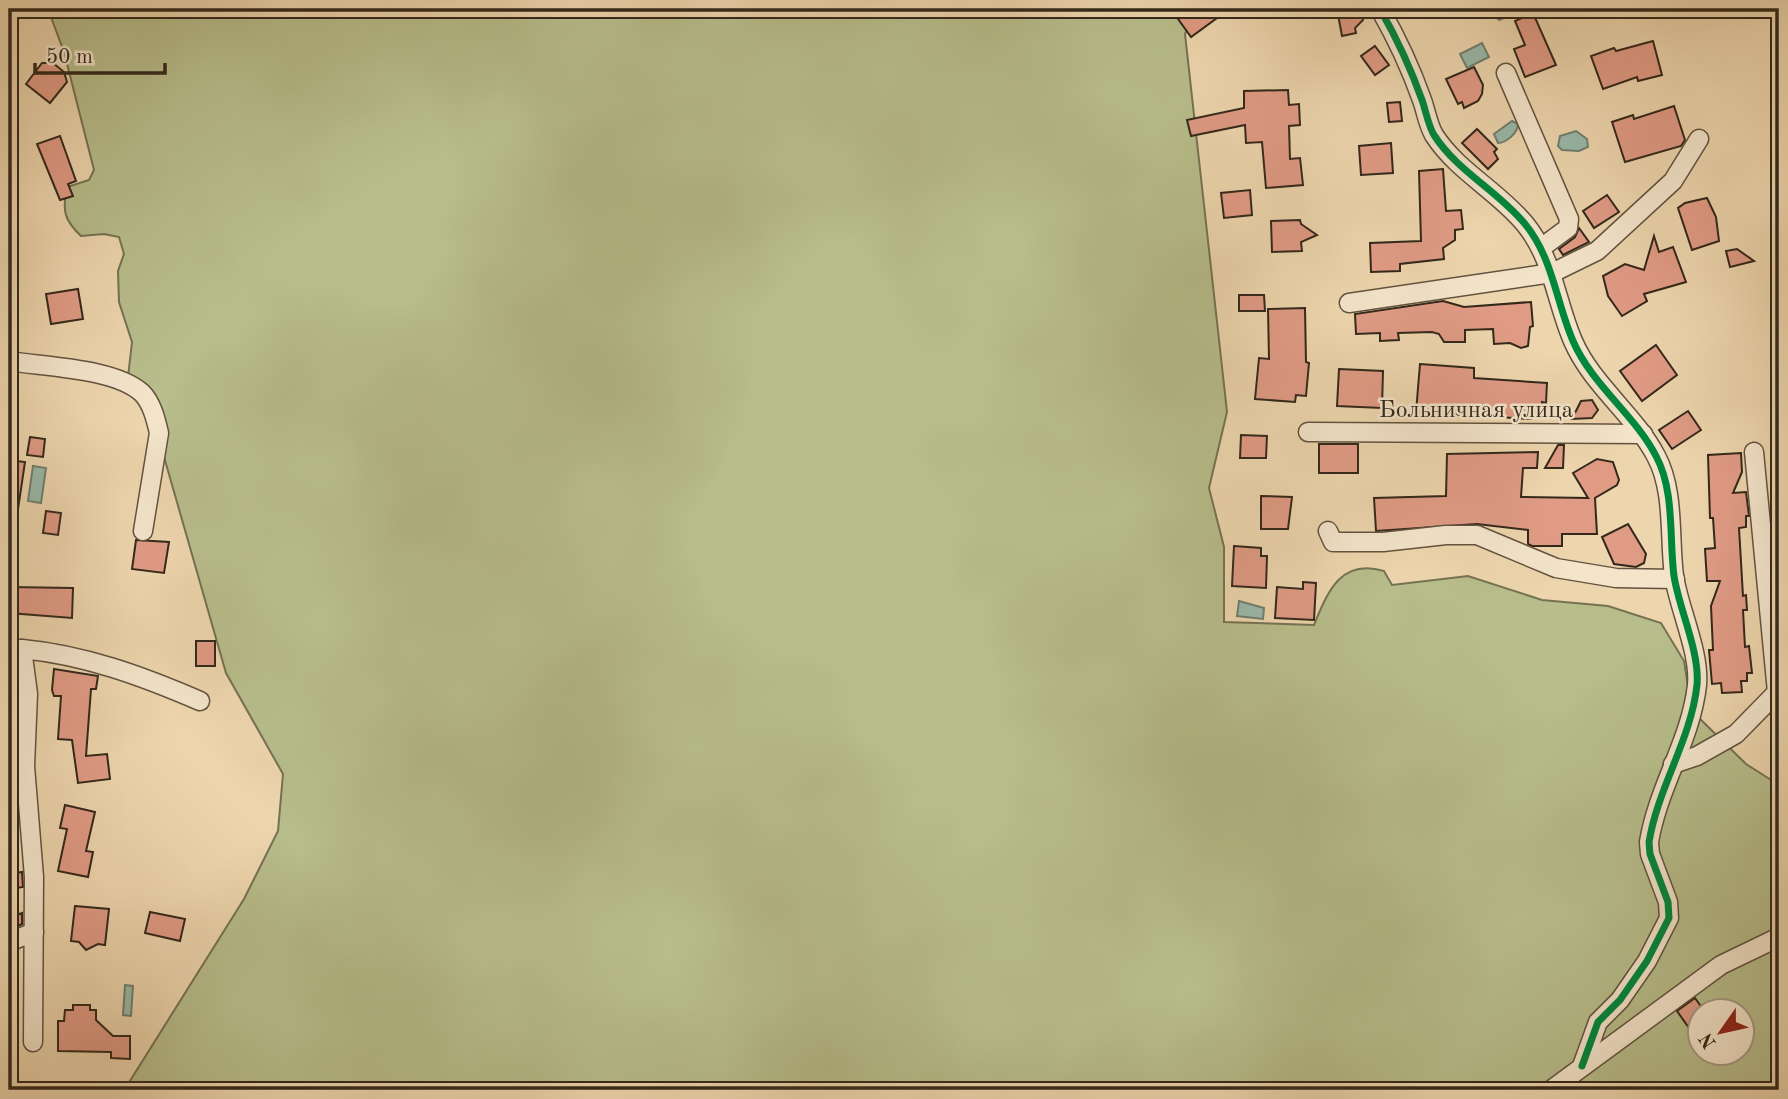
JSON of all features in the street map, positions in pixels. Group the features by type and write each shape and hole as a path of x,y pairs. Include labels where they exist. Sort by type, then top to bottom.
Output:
{"street":[{"name":"Больничная улица","path":"1380,9 1422,99 1432,132 1457,162 1490,188 1525,224 1541,248 1552,272 1572,339 1585,365 1643,434 1658,459 1667,495 1675,579 1697,683 1686,735 1648,842 1668,902 1669,918 1647,961 1620,1000 1592,1031 1582,1066"},
{"path":"1506,73 1569,219 1568,228 1541,248"},
{"path":"1349,303 1552,272 1597,251 1673,181 1699,138"},
{"path":"9,361 118,378 142,394 156,418 159,433 143,531"},
{"name":"Больничная улица","path":"1308,432 1643,434"},
{"path":"1674,764 1697,756 1736,734 1778,691 1754,452"},
{"path":"1328,531 1332,542 1383,542 1446,535 1477,535 1556,568 1616,578 1675,579"},
{"path":"33,1042 34,877 25,766 28,694 15,650 59,652 134,673 200,701"},
{"path":"9,942 34,932"},
{"path":"1557,1088 1582,1066 1721,965 1779,937"}],"green space":[{"path":"48,9 1197,9 1185,34 1227,412 1209,488 1224,547 1224,622 1314,625 1338,580 1357,569 1369,568 1384,571 1392,585 1468,576 1542,600 1608,606 1661,623 1684,661 1692,711 1746,764 1779,785 1779,1090 120,1090 128,1084 244,899 278,831 283,774 226,673 156,429 128,377 132,342 119,302 118,271 124,254 119,237 104,234 81,236 66,214 67,187 89,180 94,170 64,52"}],"shaded area":[{"path":"1496,9 1526,9 1499,20 1493,13"},
{"path":"1482,43 1489,57 1467,68 1460,54"},
{"path":"1512,121 1518,124 1516,131 1508,139 1498,143 1494,134"},
{"path":"1576,131 1587,139 1588,147 1579,151 1562,150 1558,146 1560,136"},
{"path":"33,466 46,468 41,503 28,501"},
{"path":"1239,601 1264,608 1263,619 1237,616"},
{"path":"125,985 133,986 131,1016 123,1015"}],"building":[{"path":"1171,9 1210,9 1217,18 1191,37"},
{"path":"1337,9 1361,9 1363,20 1355,28 1356,33 1342,36"},
{"path":"1533,13 1556,65 1525,77 1514,49 1525,45 1515,21"},
{"path":"1653,41 1662,75 1638,81 1637,77 1603,89 1591,56 1614,48 1616,51"},
{"path":"1375,46 1389,65 1375,75 1361,56"},
{"path":"42,63 53,63 64,72 67,82 50,103 26,84"},
{"path":"1474,67 1483,85 1482,94 1478,101 1464,108 1462,102 1458,104 1446,79"},
{"path":"1288,90 1289,105 1299,104 1300,125 1289,126 1290,159 1300,158 1303,185 1266,188 1262,142 1246,143 1245,125 1191,136 1187,120 1244,108 1244,91"},
{"path":"1400,102 1402,121 1389,122 1387,103"},
{"path":"1674,106 1685,140 1681,146 1625,162 1612,122 1633,115 1634,119"},
{"path":"1477,129 1497,149 1494,152 1498,159 1488,169 1462,143"},
{"path":"60,136 76,181 68,184 73,196 60,200 37,144"},
{"path":"1391,143 1393,173 1361,175 1359,146"},
{"path":"1443,169 1446,211 1461,210 1463,229 1455,230 1455,240 1443,248 1444,259 1400,264 1400,271 1371,272 1370,243 1421,241 1419,171"},
{"path":"1250,190 1252,215 1224,218 1221,193"},
{"path":"1607,195 1619,212 1594,228 1583,211"},
{"path":"1707,198 1716,217 1719,241 1692,250 1678,208 1685,203"},
{"path":"1300,220 1301,224 1317,235 1301,242 1302,251 1272,252 1271,221"},
{"path":"1579,228 1589,242 1563,255 1559,249 1575,237"},
{"path":"1654,236 1659,252 1673,247 1686,282 1644,294 1647,301 1622,316 1608,296 1603,276 1625,264 1644,270"},
{"path":"1737,249 1754,261 1730,267 1726,251"},
{"path":"78,289 83,319 51,324 46,294"},
{"path":"1239,295 1264,295 1265,311 1239,311"},
{"path":"1443,301 1464,307 1531,302 1533,326 1530,327 1528,346 1521,348 1510,343 1494,344 1493,329 1465,330 1465,342 1444,342 1439,334 1432,332 1398,333 1399,340 1380,341 1380,333 1356,334 1355,314"},
{"path":"1305,308 1306,362 1309,363 1306,396 1296,395 1295,402 1255,399 1259,358 1269,359 1268,309"},
{"path":"1656,345 1677,375 1642,401 1620,371"},
{"path":"1420,364 1474,368 1474,378 1547,383 1546,403 1542,402 1541,415 1531,414 1531,419 1416,412"},
{"path":"1339,369 1383,371 1382,408 1337,406"},
{"path":"1592,400 1598,410 1592,418 1572,419 1581,401"},
{"path":"1688,411 1701,430 1672,449 1659,430"},
{"path":"1241,435 1267,436 1266,458 1240,458"},
{"path":"30,437 45,439 43,457 27,455"},
{"path":"1319,444 1358,444 1358,473 1319,473"},
{"path":"1558,445 1564,445 1563,468 1545,468"},
{"path":"1538,452 1537,468 1523,468 1521,497 1588,498 1573,473 1597,459 1613,462 1619,480 1617,485 1595,498 1597,534 1562,534 1562,546 1532,546 1528,544 1528,530 1477,524 1376,531 1374,498 1446,496 1447,454"},
{"path":"1741,453 1742,472 1733,493 1746,492 1749,516 1746,516 1746,527 1739,528 1743,596 1746,595 1747,610 1743,610 1745,647 1749,646 1752,673 1747,673 1747,681 1741,681 1742,692 1722,693 1721,683 1712,684 1709,650 1713,650 1711,606 1720,581 1707,581 1705,549 1715,548 1713,518 1710,518 1708,455"},
{"path":"9,460 25,462 17,516 9,515"},
{"path":"1261,496 1292,497 1288,529 1261,529"},
{"path":"46,511 61,513 58,535 43,533"},
{"path":"1628,524 1646,554 1644,563 1636,567 1614,564 1602,537"},
{"path":"136,540 169,542 164,573 132,569"},
{"path":"1234,546 1261,548 1261,556 1267,556 1266,588 1232,586"},
{"path":"1303,582 1316,583 1314,620 1275,618 1277,587 1303,589"},
{"path":"9,587 73,588 72,618 9,613"},
{"path":"196,641 215,641 215,666 196,666"},
{"path":"54,669 98,676 96,689 91,689 86,756 107,754 110,779 78,783 72,740 58,739 61,696 54,696 52,690"},
{"path":"65,805 95,812 86,851 93,852 88,877 58,871 67,829 60,828"},
{"path":"22,872 23,887 9,889 9,874"},
{"path":"75,906 109,909 105,945 98,944 86,950 79,942 71,941"},
{"path":"150,912 185,919 180,941 145,933"},
{"path":"22,913 22,924 9,930 9,918"},
{"path":"1686,1004 1686,1024 1677,1011"},
{"path":"73,1005 90,1005 90,1010 96,1010 96,1020 113,1036 130,1036 130,1059 111,1058 111,1052 58,1051 58,1021 64,1021 65,1010 73,1010"}],"cycle path":[{"path":"1380,9 1418,88 1434,135 1454,159 1514,212 1534,237 1548,266 1567,326 1581,357 1647,441 1662,470 1669,499 1674,576 1697,672 1694,705 1659,802 1649,842 1650,854 1668,902 1669,918 1647,961 1620,1000 1598,1022 1582,1066"}]}
